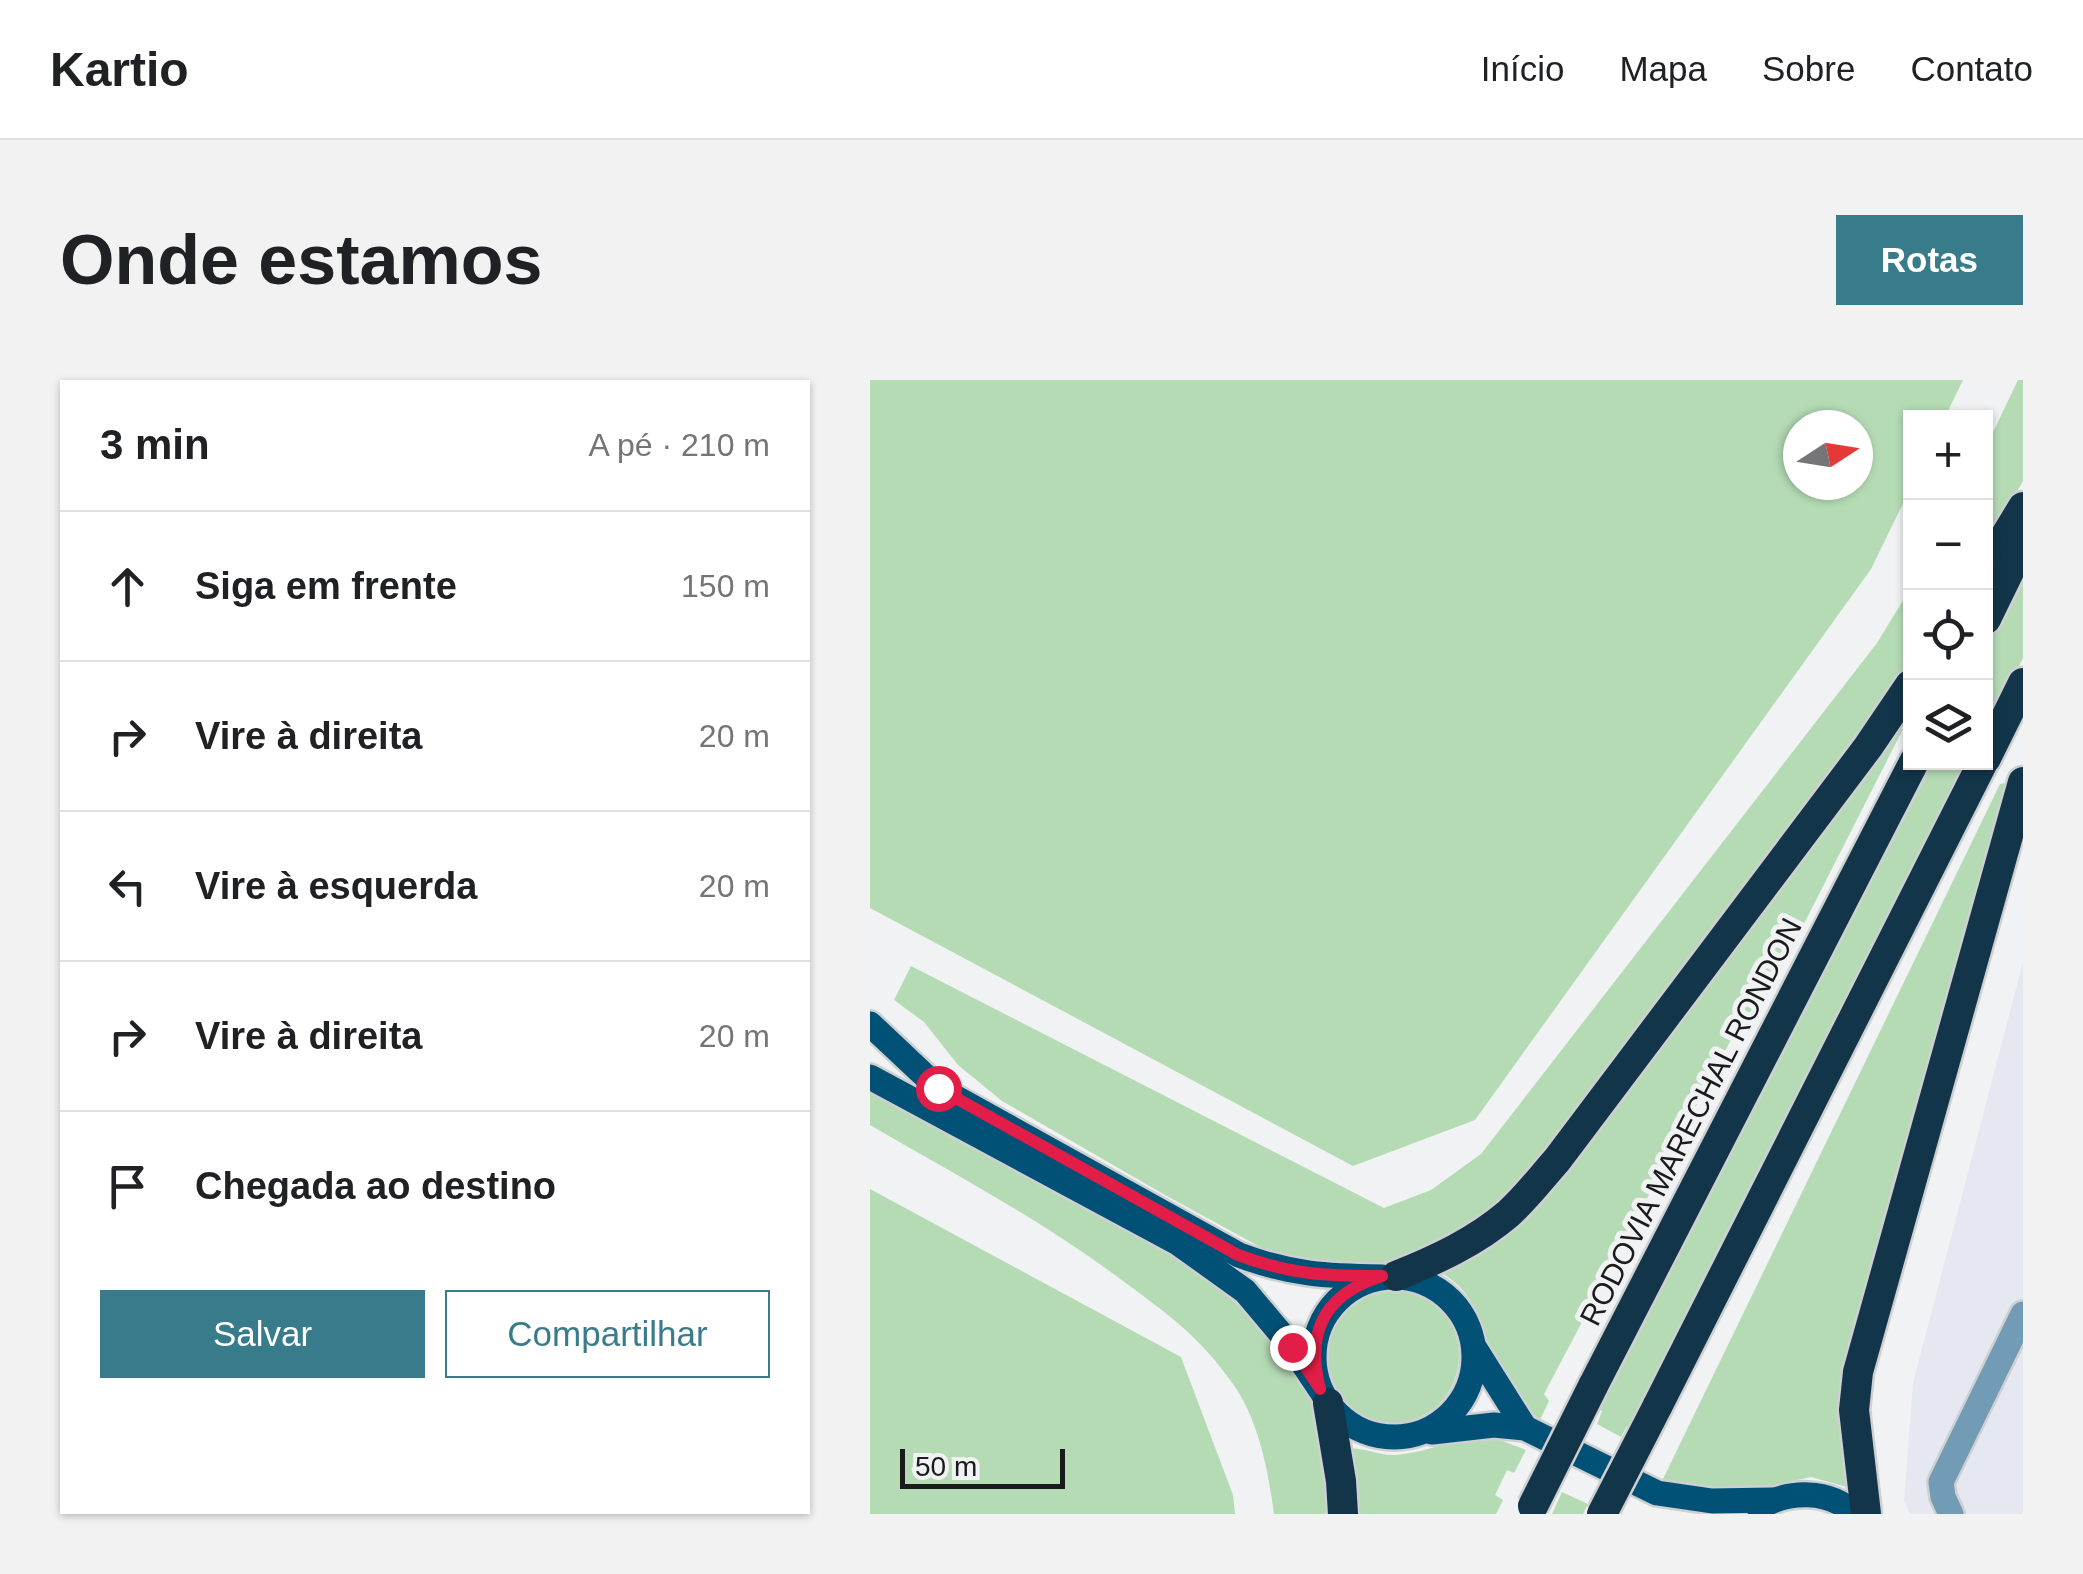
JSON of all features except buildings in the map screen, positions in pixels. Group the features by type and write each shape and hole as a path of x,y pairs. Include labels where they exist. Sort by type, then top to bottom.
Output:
{"highway":[{"path":"1993,556 2023,507"},
{"path":"1993,605 2023,544"},
{"path":"1993,742 2023,684"},
{"path":"1389,1276 1429,1263 1486,1230 1510,1212 1557,1160 1903,695"},
{"name":"RODOVIA MARECHAL RONDON","path":"1531,1510 1910,770"},
{"path":"1602,1514 1979,770"},
{"path":"1866,1514 1854,1410 1858,1372 2023,782"},
{"path":"1324,1396 1341,1481 1343,1514"}],"main road":[{"path":"870,1024 938,1088 1225,1248 1278,1270 1320,1276 1389,1276 1418,1280 1439,1290 1467,1324 1474,1346 1525,1428"},
{"path":"870,1076 1178,1242 1245,1291 1292,1347 1343,1419 1361,1430 1402,1437 1459,1427 1525,1428 1657,1493 1761,1507 1798,1494 1824,1497 1855,1514"},
{"path":"1324,1396 1314,1352 1324,1317 1349,1291 1389,1276"},
{"path":"1402,1437 1427,1430 1448,1416 1464,1396 1472,1372 1474,1346"},
{"path":"1657,1493 1677,1514"}],"lane":[{"path":"1950,1514 1941,1482 2023,1314"}],"shaded area":[{"path":"2023,962 2023,1514 1910,1514 1904,1500 1913,1383"}],"green space":[{"path":"870,380 1963,380 1948,410 1903,410 1903,503 1871,569 1475,1120 1353,1166 870,908"},
{"path":"2018,380 2023,380 2023,481 1993,535 1993,500 1993,432"},
{"path":"2023,574 2023,658 1993,718 1993,680 1993,633"},
{"path":"1903,600 1903,670 1540,1161 1507,1197 1475,1223 1435,1245 1397,1259 1365,1266 1284,1260 1002,1101 958,1065 924,1022 894,1000 911,966 1384,1208 1431,1190 1481,1154 1877,643"},
{"path":"1903,729 1760,1010 1744,1015 1544,1394 1549,1401 1540,1420 1504,1380 1472,1303 1452,1280 1436,1270 1456,1262 1894,730"},
{"path":"1922,770 1966,770 1633,1427 1627,1426 1621,1437 1597,1424 1602,1411 1596,1408"},
{"path":"2010,782 1848,1368 1854,1489 1811,1477 1728,1495 1662,1481 2000,784"},
{"path":"870,1086 1121,1224 1231,1299 1290,1363 1312,1401 1323,1440 1334,1514 1274,1514 1265,1463 1250,1414 1233,1384 1196,1339 1062,1238 870,1125"},
{"path":"870,1189 1181,1357 1233,1495 1235,1514 870,1514"},
{"path":"1392,1289 1418,1294 1439,1309 1454,1330 1459,1356 1454,1382 1439,1403 1418,1418 1392,1423 1366,1418 1345,1403 1330,1382 1325,1356 1330,1330 1345,1309 1366,1294"},
{"path":"1477,1437 1526,1450 1514,1473 1507,1470 1495,1495 1503,1500 1496,1514 1355,1514 1347,1449 1395,1455"},
{"path":"1562,1492 1588,1504 1583,1514 1552,1514"}],"route":[{"path":"938,1088 1238,1255 1278,1270 1320,1276 1382,1276 1359,1284 1339,1298 1324,1317 1315,1340 1314,1365 1320,1389 1292,1347"}]}
